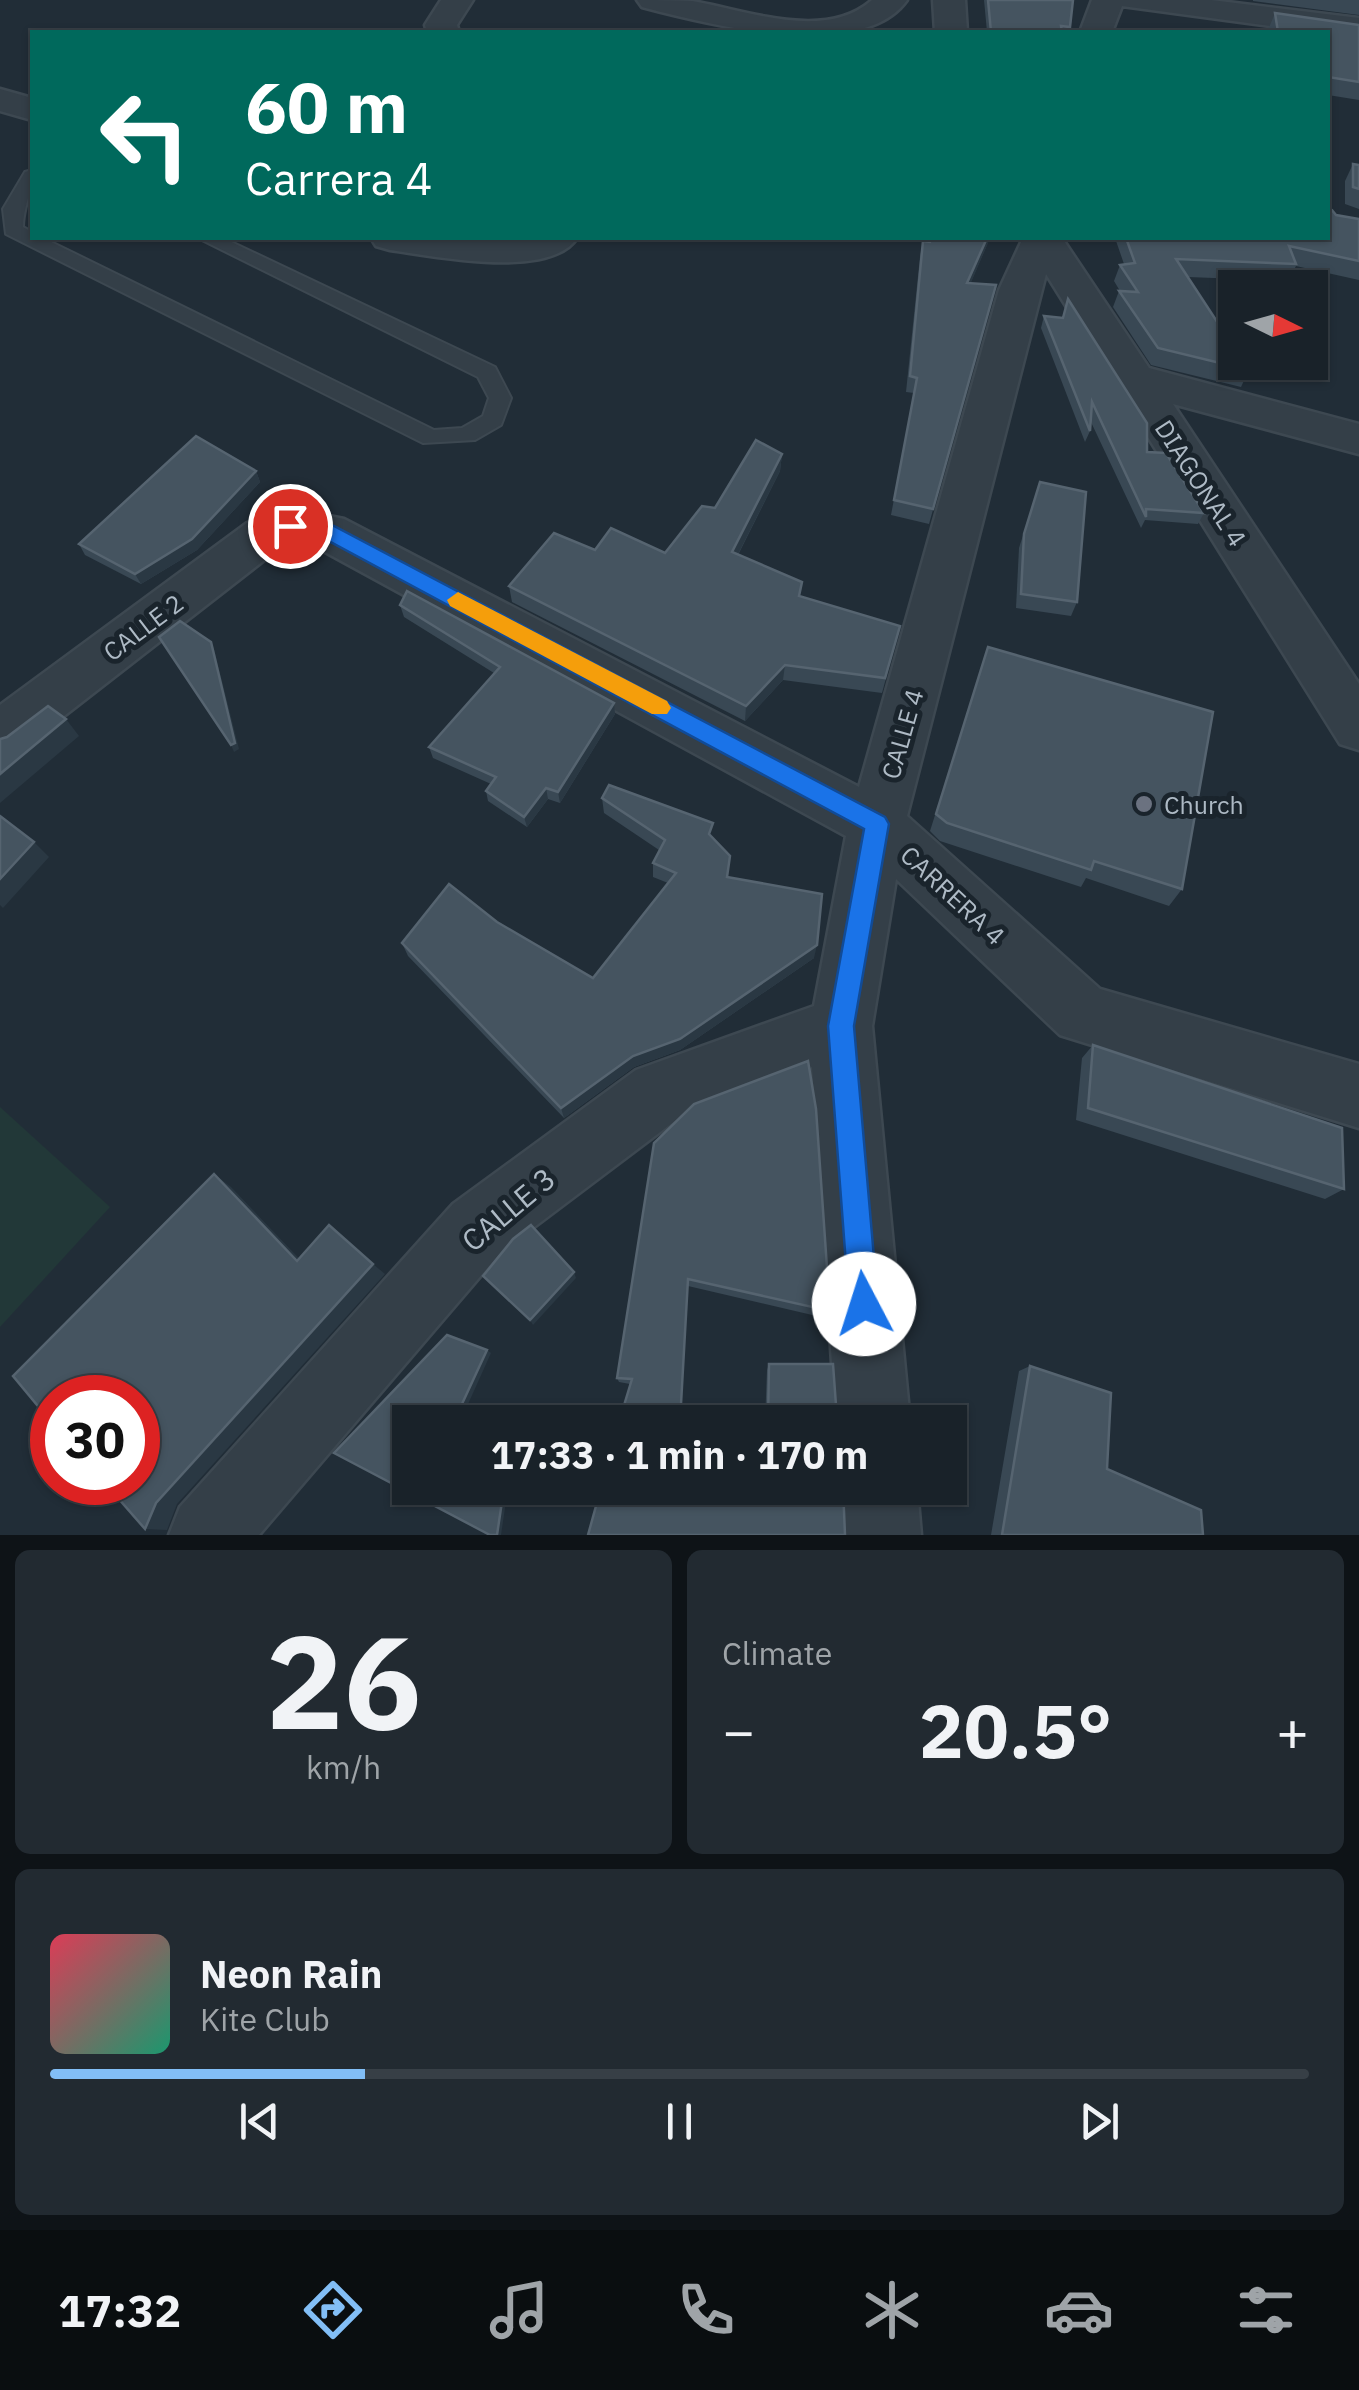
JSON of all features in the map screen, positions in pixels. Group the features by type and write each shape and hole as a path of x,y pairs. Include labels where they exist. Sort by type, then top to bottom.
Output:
{"street":[{"path":"442,30 441,24 457,0"},
{"path":"654,0 727,20 792,29 849,28 886,8 891,0"},
{"path":"949,0 951,30"},
{"path":"1097,30 1108,0"},
{"path":"1133,0 1359,28"},
{"path":"0,99 30,109"},
{"path":"404,240 496,253 550,240"},
{"name":"CALLE 4","path":"872,1405 841,1026 877,824 1019,290 1042,240"},
{"name":"DIAGONAL 4","path":"1044,240 1359,728"},
{"path":"1134,380 1359,439"},
{"name":"CARRERA 4","path":"290,526 327,531 877,824 1082,1014 1359,1096"},
{"name":"CALLE 2","path":"0,735 264,535 290,526"},
{"name":"CALLE 3","path":"208,1535 477,1228 659,1093 841,1026"},
{"path":"879,1505 882,1535"}],"lane":[{"path":"30,180 13,210 13,230 30,238"},
{"path":"33,240 431,438 468,435 493,420 500,398 487,372 212,240"}],"green space":[{"path":"0,1107 110,1207 0,1327"}],"building":[{"path":"988,0 1073,0 1070,27 991,30"},
{"path":"1275,13 1359,25 1359,82 1330,77 1330,30 1278,30"},
{"path":"1353,164 1359,165 1359,189 1353,187"},
{"path":"1330,210 1336,215 1359,219 1359,261 1289,246 1296,264 1176,259 1218,323 1218,363 1158,348 1119,291 1138,292 1120,265 1135,263 1127,240 1330,240"},
{"path":"986,240 967,283 996,285 933,509 894,500 917,378 910,376 923,241"},
{"path":"1068,299 1147,423 1147,452 1166,453 1204,513 1146,509 1146,517 1092,402 1090,431 1044,316 1063,318"},
{"path":"196,436 256,471 192,539 135,574 79,544"},
{"path":"756,440 782,454 732,552 802,582 799,596 900,626 885,678 785,665 746,706 509,586 554,533 595,550 611,528 665,553 702,506 715,508"},
{"path":"1040,482 1086,492 1077,602 1021,594 1024,534"},
{"path":"407,591 614,703 558,792 546,788 524,817 486,791 496,777 429,747 500,667 400,605"},
{"path":"180,621 211,642 235,743 231,745 159,637"},
{"path":"988,647 1213,712 1182,889 1094,861 1091,870 947,823 936,814"},
{"path":"48,706 66,719 0,774 0,739"},
{"path":"609,785 713,823 709,834 730,856 727,877 822,894 817,945 680,1039 633,1056 561,1108 402,943 449,884 497,922 593,978 676,873 653,863 665,840 602,798"},
{"path":"0,816 34,842 0,879"},
{"path":"1093,1045 1342,1128 1344,1189 1088,1108"},
{"path":"808,1061 816,1109 830,1311 688,1279 681,1405 624,1405 632,1379 617,1378 654,1143 694,1104"},
{"path":"214,1174 297,1261 329,1225 373,1264 160,1499 160,1375 30,1375 30,1396 13,1376"},
{"path":"531,1225 574,1272 530,1320 483,1276 513,1239"},
{"path":"447,1335 487,1350 461,1405 392,1405 392,1483 334,1453"},
{"path":"769,1364 833,1364 836,1405 768,1405"},
{"path":"1030,1366 1111,1393 1107,1469 1201,1510 1203,1535 1002,1535"},
{"path":"124,1505 155,1505 145,1529"},
{"path":"433,1505 501,1505 497,1535"},
{"path":"596,1505 844,1505 845,1535 588,1535"}],"slow traffic":[{"path":"458,600 660,708"}],"place":[{"name":"Church","path":"1144,804"}],"route":[{"path":"290,526 327,531 877,824 841,1026 864,1304"}]}
